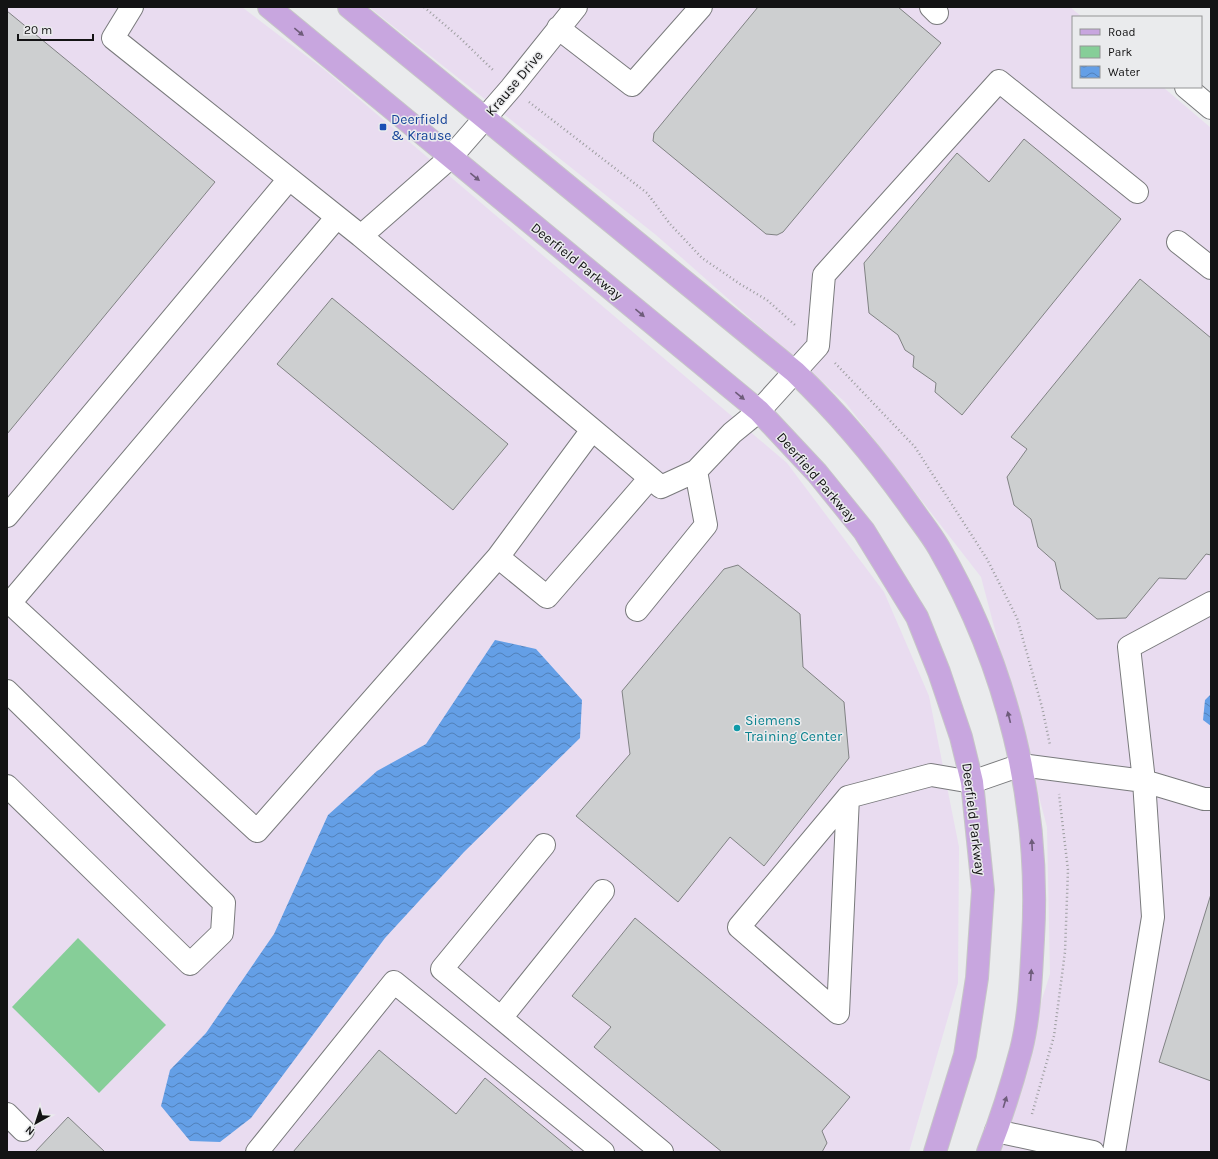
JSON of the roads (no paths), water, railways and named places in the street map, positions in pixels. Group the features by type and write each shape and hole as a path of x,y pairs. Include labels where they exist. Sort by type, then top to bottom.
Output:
{"main road":[{"name":"Deerfield Parkway","path":"269,7 759,411 818,473 864,531 917,617 939,672 961,737 972,782 983,890 978,978 965,1055 935,1152"},
{"path":"349,7 795,372 832,408 887,473 938,546 975,617 1004,695 1021,765 1031,828 1035,906 1031,979 1021,1048 988,1152"}],"street":[{"path":"132,7 113,38 361,236 661,487 696,471 732,432 759,411 818,346 824,275 1000,81 1137,192"},
{"name":"Krause Drive","path":"361,236 451,157 576,7"},
{"path":"558,28 632,86 701,7"},
{"path":"1187,88 1211,108"},
{"path":"7,516 289,179"},
{"path":"337,217 9,604 257,831 498,557 592,430"},
{"path":"1178,242 1211,268"},
{"path":"637,610 706,525 696,471"},
{"path":"498,557 546,597 650,478"},
{"path":"1114,1152 1154,917 1144,781 1129,647 1211,603"},
{"path":"7,691 224,903 222,933 190,964 7,786"},
{"path":"848,797 838,1013 739,927 848,797 931,775 972,782 1021,765 1144,781 1204,800 1211,799"},
{"path":"544,845 442,969 662,1152"},
{"path":"501,1018 603,891"},
{"path":"257,1152 394,982 603,1152"},
{"path":"7,1114 23,1130"},
{"path":"996,1130 1093,1152"}],"water":[{"path":"495,640 536,649 582,700 580,738 464,852 385,938 251,1118 220,1142 190,1141 161,1106 170,1070 206,1033 274,934 328,815 377,771 426,744"},
{"path":"1211,694 1211,726 1203,720 1205,700"}],"place":[{"name":"Deerfield & Krause","path":"383,127"},
{"name":"Siemens Training Center","path":"737,728"}]}
